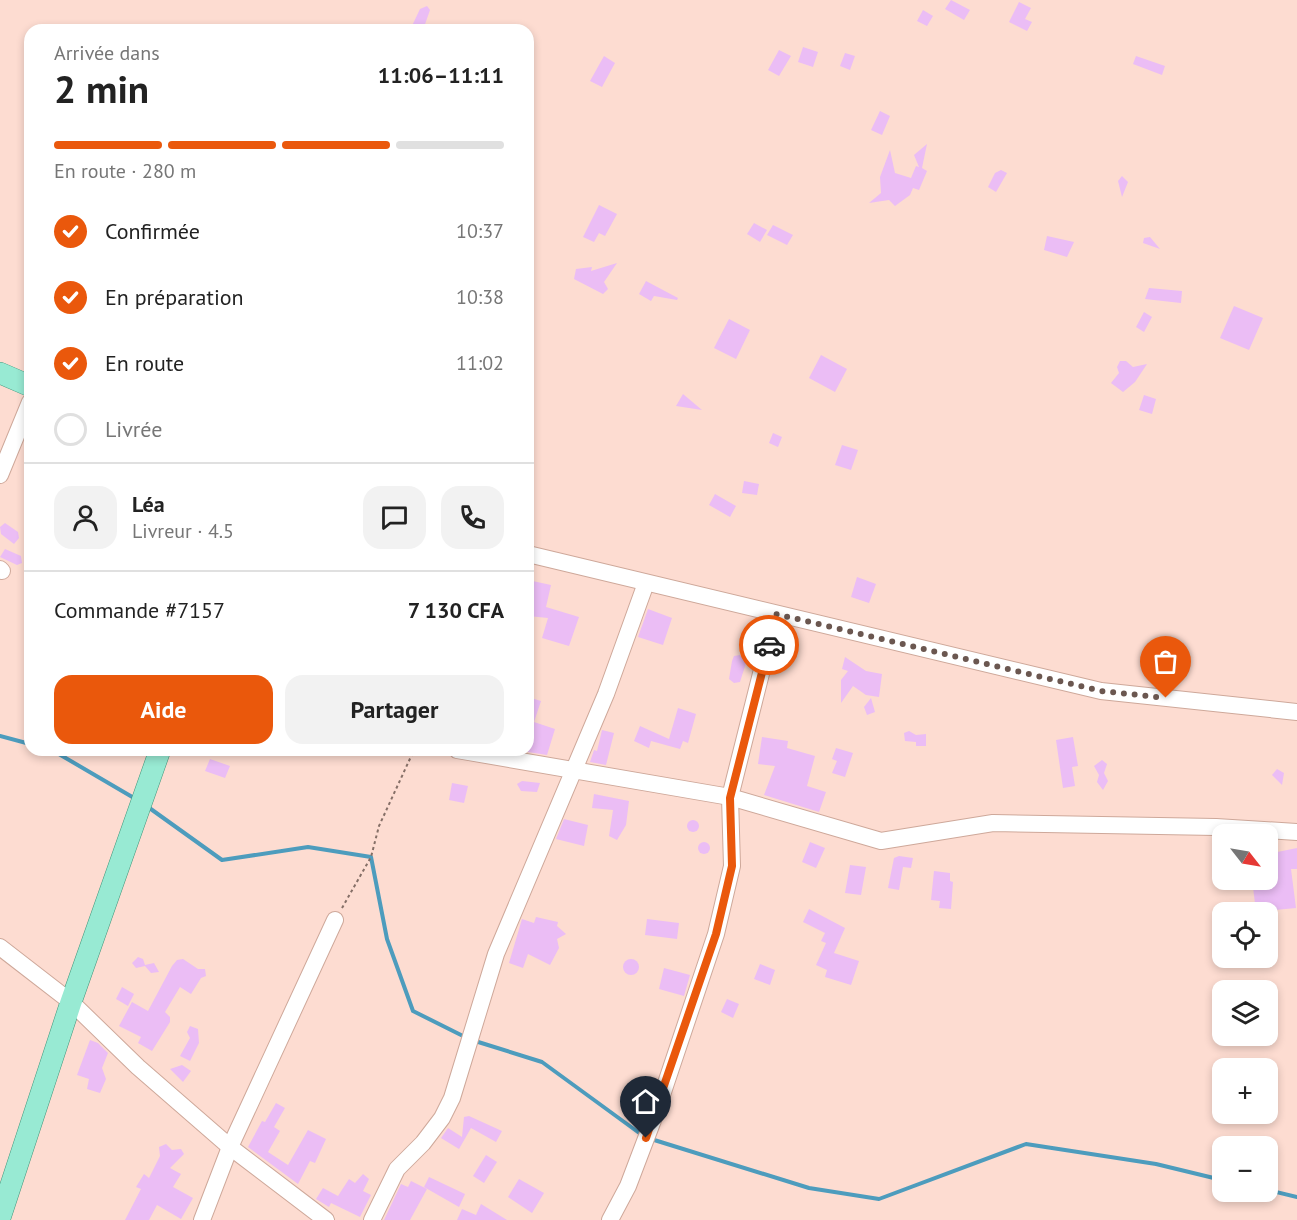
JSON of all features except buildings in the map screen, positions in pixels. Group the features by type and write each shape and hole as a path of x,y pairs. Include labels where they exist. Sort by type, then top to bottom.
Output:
{"main road":[{"path":"0,373 24,383"},
{"path":"0,1218 71,1002 158,756"}],"street":[{"path":"0,475 24,417"},
{"path":"534,555 1101,691 1297,712"},
{"path":"372,1220 397,1169 429,1135 442,1118 452,1098 496,954 606,694 646,582"},
{"path":"610,1220 628,1186 658,1107 716,934 732,866 730,798 776,614"},
{"path":"496,756 574,768 730,798 881,841 993,823 1216,827 1297,832"},
{"path":"202,1220 230,1147 335,920"},
{"path":"0,947 71,1002 138,1066 230,1147 326,1220"}],"path":[{"path":"335,920 371,857 380,826 411,756"}],"waterway":[{"path":"0,736 24,742"},
{"path":"62,756 134,798"},
{"path":"148,807 222,860 308,847 371,857 387,939 413,1011 465,1037"},
{"path":"475,1041 542,1062 642,1135"},
{"path":"651,1139 809,1188 879,1199 1026,1144 1156,1164 1212,1178"},
{"path":"1278,1192 1297,1197"}],"way so far":[{"path":"769,645 776,614 1101,691 1166,698"}],"route":[{"path":"646,1138 716,934 732,866 730,798 769,645"}]}
